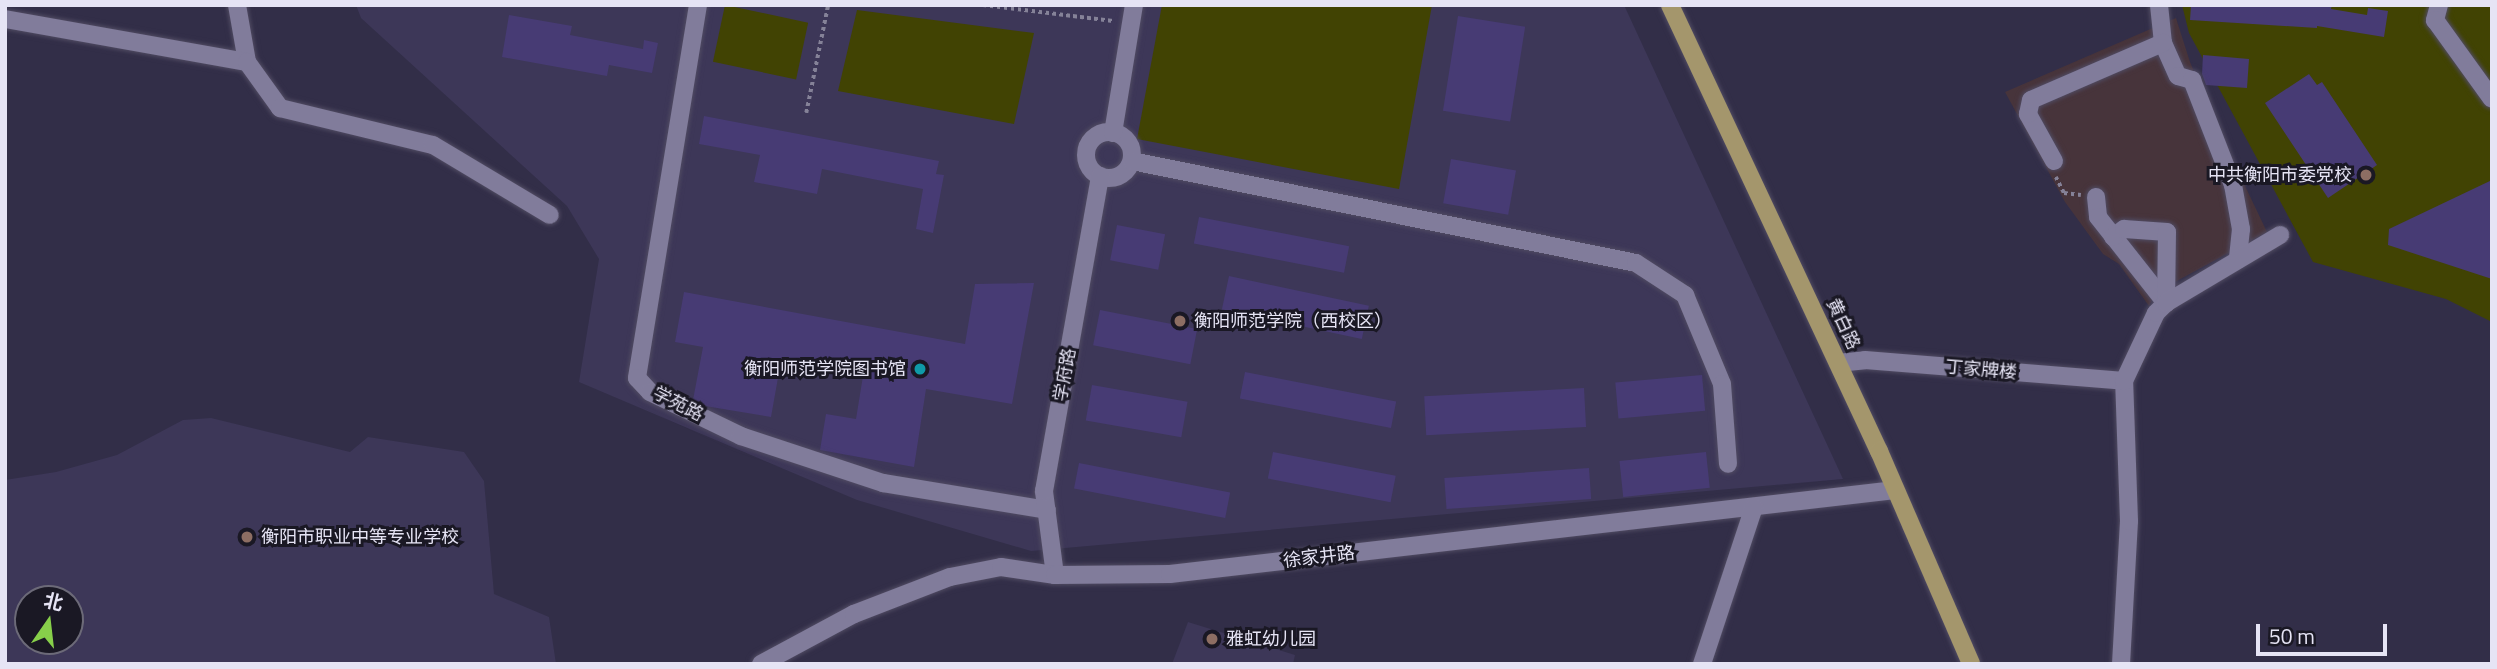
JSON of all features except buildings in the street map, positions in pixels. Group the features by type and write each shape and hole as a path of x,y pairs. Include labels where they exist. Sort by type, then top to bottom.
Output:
{"main road":[{"name":"黄白路","path":"1670,5 1838,363 1971,664"}],"street":[{"path":"237,5 247,62 280,108 433,145 550,215"},
{"name":"学苑路","path":"698,5 637,378 650,392 741,436 883,484 1047,510"},
{"path":"2159,5 2163,43 2178,76 2192,80 2233,185 2241,229 2238,260"},
{"path":"2439,5 2435,20 2492,99"},
{"path":"1113,132 1132,14"},
{"path":"5,19 247,62"},
{"path":"2054,161 2028,114 2031,100 2163,43"},
{"path":"1113,132 1120,135 1130,146 1132,161 1119,176 1100,176 1092,170 1087,151 1096,136 1113,132"},
{"path":"1132,161 1636,263 1685,295 1722,384 1728,464"},
{"name":"学府路","path":"1055,575 1044,491 1100,176"},
{"path":"2096,197 2098,218 2166,303"},
{"path":"2113,237 2124,229 2168,232 2166,303"},
{"path":"2120,664 2129,521 2124,381 2156,313 2166,303 2280,235"},
{"name":"丁家牌楼","path":"1838,363 1865,360 2124,381"},
{"name":"徐家井路","path":"761,664 854,614 950,577 1001,567 1055,575 1170,574 1895,490"},
{"path":"1702,664 1754,507"}],"path":[{"path":"806,113 828,5"},
{"path":"983,5 1132,14"},
{"path":"2054,161 2056,178 2064,193 2096,197"}],"shaded area":[{"name":"衡阳师范学院（西校区）","path":"356,5 1624,5 1843,479 1031,551 857,500 579,382 599,259 567,206 361,18"},
{"path":"725,5 808,23 796,79 713,62"},
{"path":"1162,5 1432,5 1399,189 1137,139"},
{"name":"中共衡阳市委党校","path":"2182,5 2490,5 2492,322 2446,299 2313,262 2189,33"},
{"path":"857,10 1034,33 1014,124 838,91"},
{"path":"2176,18 2190,62 2215,123 2267,232 2175,282 2153,298 2149,306 2119,264 2103,254 2065,202 2005,92"},
{"name":"衡阳市职业中等专业学校","path":"211,418 350,452 368,437 464,452 484,481 494,594 549,617 556,664 5,664 5,480 56,472 117,455 183,420"},
{"name":"雅虹幼儿园","path":"1188,622 1295,655 1293,664 1172,664"}],"place":[{"name":"中共衡阳市委党校","path":"2366,175"},
{"name":"衡阳师范学院（西校区）","path":"1180,321"},
{"name":"衡阳师范学院图书馆","path":"920,369"},
{"name":"衡阳市职业中等专业学校","path":"247,537"},
{"name":"雅虹幼儿园","path":"1212,639"}]}
